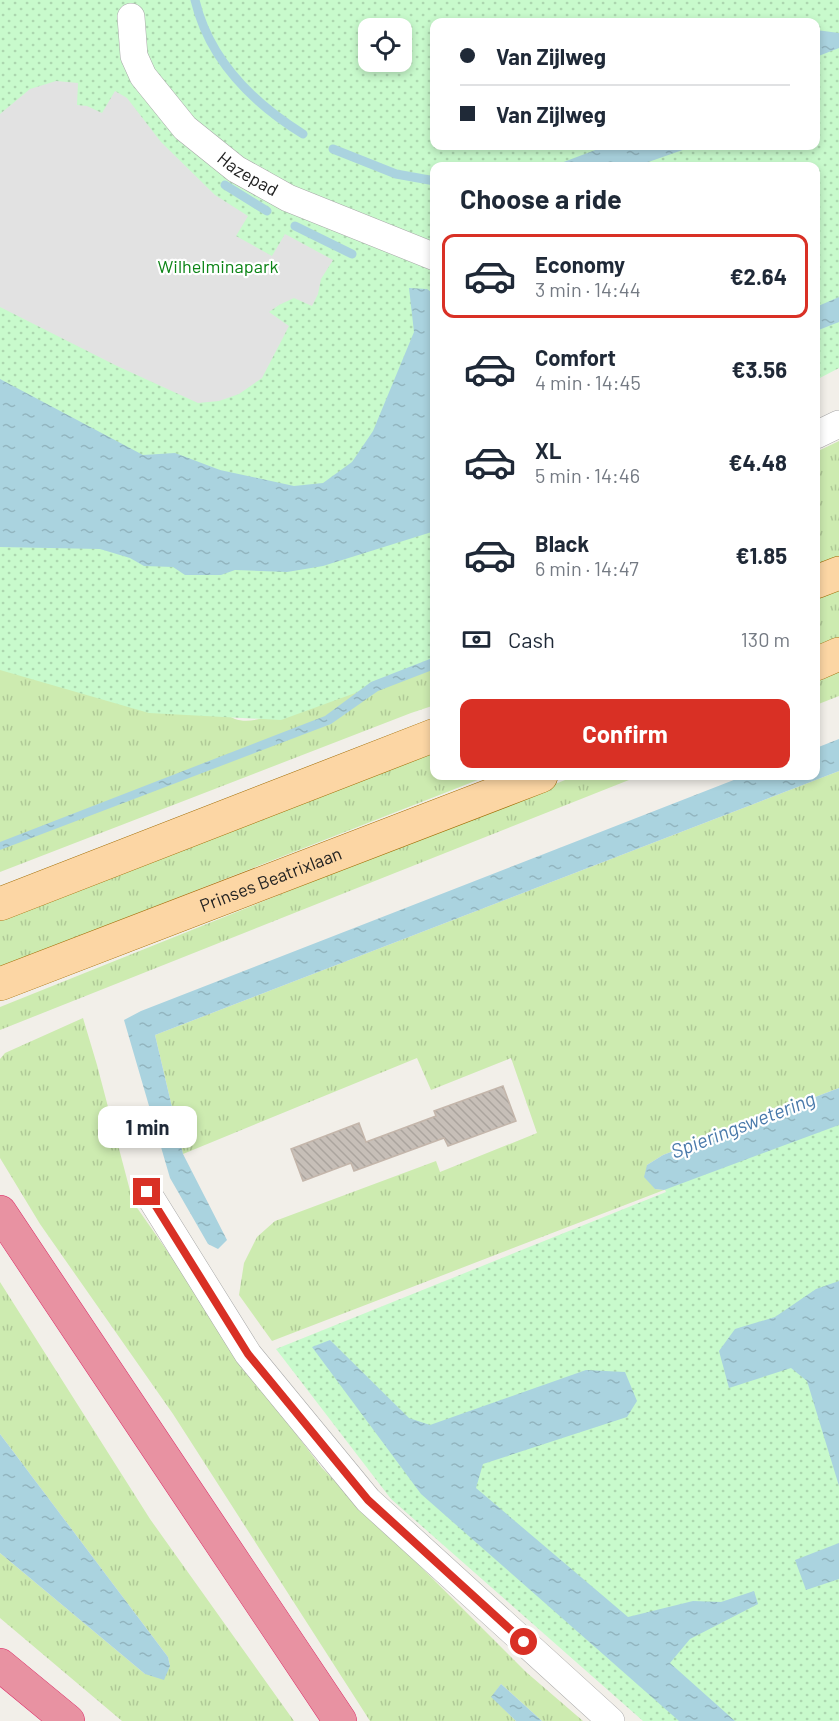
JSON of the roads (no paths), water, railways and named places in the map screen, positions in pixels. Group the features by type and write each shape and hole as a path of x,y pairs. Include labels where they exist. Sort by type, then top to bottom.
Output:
{"highway":[{"path":"0,1212 340,1721"},
{"path":"0,1665 68,1721"}],"main road":[{"path":"820,580 839,573"},
{"path":"820,662 839,654"},
{"path":"0,904 430,737"},
{"name":"Prinses Beatrixlaan","path":"0,984 531,780"}],"street":[{"name":"Hazepad","path":"131,17 134,56 143,76 185,128 236,169 288,198 430,255"},
{"path":"820,433 839,424"},
{"path":"147,1192 248,1354 368,1500 611,1721"}],"water":[{"path":"820,31 839,33 839,48 820,55"},
{"path":"595,150 683,150 648,162 564,162"},
{"path":"409,288 427,289 430,291 430,533 323,566 287,572 235,570 221,575 185,575 173,567 144,566 130,558 100,549 0,547 0,379 143,455 175,453 220,470 294,486 323,483 352,462 373,431 414,332"},
{"path":"839,297 839,322 820,329 820,305"},
{"path":"430,659 430,671 378,691 331,724 0,850 0,842 325,716 371,682"},
{"path":"839,739 839,771 820,778 820,746"},
{"path":"734,780 816,780 155,1035 183,1154 227,1240 218,1249 208,1244 170,1178 124,1020 141,1011"},
{"name":"Spieringswetering","path":"839,1088 839,1125 664,1190 655,1189 644,1177 647,1165 663,1155"},
{"path":"839,1281 839,1486 807,1381 791,1368 729,1388 719,1351 735,1329 775,1317 816,1289"},
{"path":"330,1340 409,1418 430,1425 586,1370 625,1372 637,1401 627,1417 483,1464 476,1488 628,1617 693,1601 721,1602 754,1591 758,1604 690,1639 670,1663 735,1721 679,1721 421,1494 312,1347"},
{"path":"0,1434 168,1657 170,1666 164,1680 145,1674 0,1553"},
{"path":"839,1543 839,1579 806,1590 795,1560"},
{"path":"501,1684 542,1721 516,1721 491,1697"}],"waterway":[{"path":"195,0 211,41 236,78 267,108 303,134"},
{"path":"333,149 396,174 430,180"},
{"path":"225,185 267,211"},
{"path":"295,226 352,254"}],"park label":[{"name":"Wilhelminapark","path":"218,267"}]}
